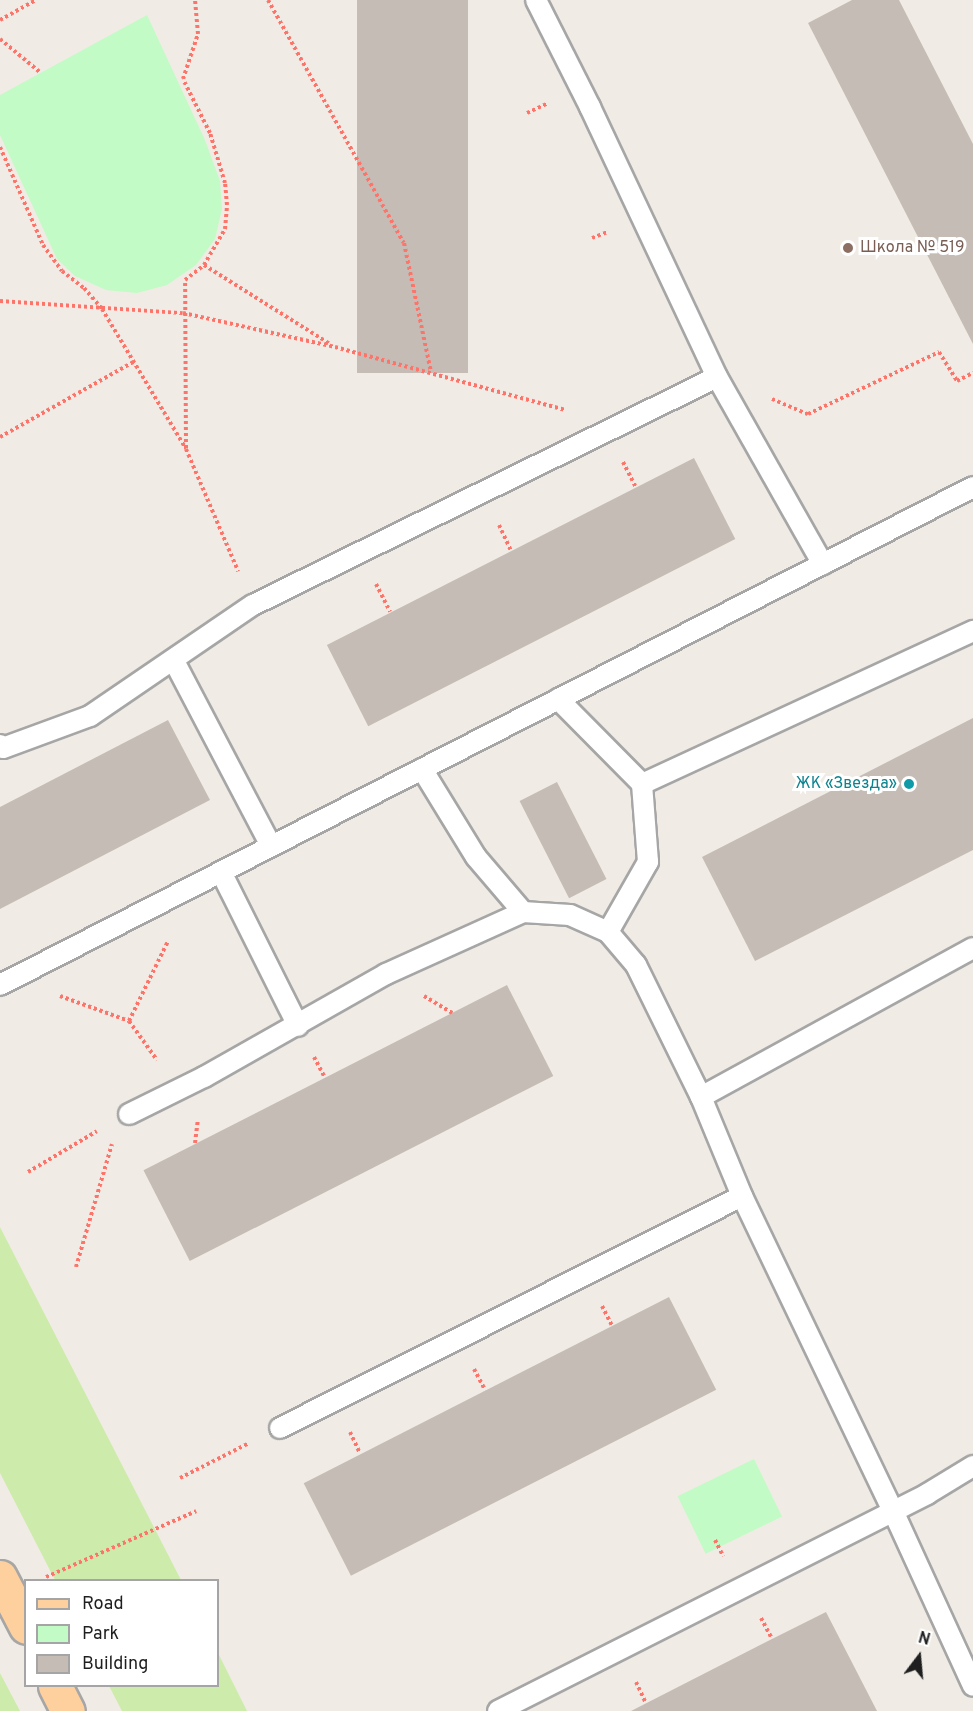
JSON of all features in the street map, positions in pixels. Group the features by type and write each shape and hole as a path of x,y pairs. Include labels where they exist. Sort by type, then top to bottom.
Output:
{"main road":[{"path":"0,1577 24,1623"},
{"path":"56,1687 68,1711"}],"lane":[{"path":"536,0 590,107 717,377 823,564"},
{"path":"0,745 3,748 90,716 174,661 253,605 615,424 717,377"},
{"path":"7,982 973,487"},
{"path":"642,784 973,631"},
{"path":"174,661 271,846"},
{"path":"558,699 642,784 648,862 608,932"},
{"path":"422,769 476,857 523,912"},
{"path":"221,872 298,1026"},
{"path":"124,1117 298,1026 386,974 523,912 570,915 608,932 636,965 701,1097 742,1196 893,1511 973,1686"},
{"path":"701,1097 973,948"},
{"path":"280,1428 742,1196"},
{"path":"498,1711 893,1511 973,1466"}],"path":[{"path":"0,20 36,0"},
{"path":"186,448 183,313 185,280 204,265 225,229 227,205 225,183 210,133 183,79 198,34 195,0"},
{"path":"268,0 404,243 431,372"},
{"path":"0,39 41,73"},
{"path":"0,147 43,245 62,271 84,288 102,309 186,448 253,605"},
{"path":"204,265 335,347"},
{"path":"0,302 183,313 335,347 615,424"},
{"path":"717,377 808,414 939,352 957,381 973,373"},
{"path":"0,437 135,361"},
{"path":"129,1021 196,885"},
{"path":"7,982 129,1021 178,1090"},
{"path":"28,1172 124,1117"},
{"path":"76,1267 124,1117"},
{"path":"180,1478 280,1428"},
{"path":"43,1579 196,1511"}],"green space":[{"path":"147,15 205,140 220,181 222,209 215,239 196,265 167,285 137,293 106,290 75,276 57,259 0,135 0,95"},
{"path":"0,1227 180,1579 54,1579 0,1473"},
{"path":"754,1459 782,1517 706,1554 678,1496"},
{"path":"219,1655 247,1711 122,1711 110,1687 219,1687"},
{"path":"0,1673 20,1711 0,1711"}],"building":[{"path":"357,0 468,0 468,373 357,373"},
{"path":"852,0 899,0 973,144 973,344 808,23"},
{"path":"694,458 735,539 368,726 327,645"},
{"name":"ЖК «Звезда»","path":"973,718 973,850 755,961 702,857"},
{"path":"168,720 210,800 0,909 0,807"},
{"path":"557,782 606,879 569,898 520,801"},
{"path":"507,985 553,1076 190,1261 143,1170"},
{"path":"669,1297 716,1390 351,1576 304,1483"},
{"path":"826,1612 877,1711 631,1711 772,1639"}],"place":[{"name":"Школа № 519","path":"848,248"},
{"name":"ЖК «Звезда»","path":"909,784"}]}
